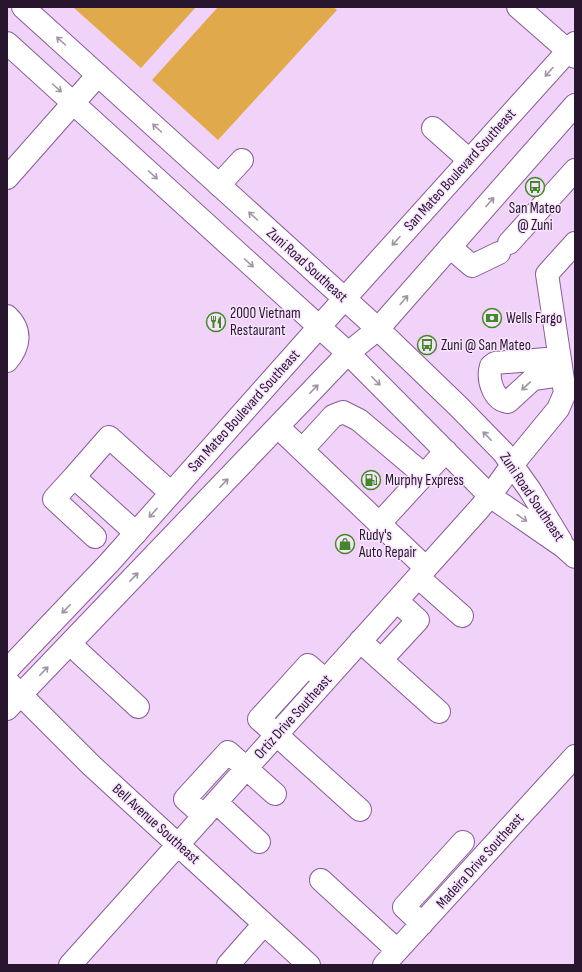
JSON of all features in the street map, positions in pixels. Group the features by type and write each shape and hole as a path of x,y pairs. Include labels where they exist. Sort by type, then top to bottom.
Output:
{"main road":[{"name":"Zuni Road Southeast","path":"24,7 378,329 459,407 502,452 512,465 570,552"},
{"path":"518,7 573,55"},
{"name":"Zuni Road Southeast","path":"7,43 348,353 490,496 570,552"},
{"name":"San Mateo Boulevard Southeast","path":"7,670 109,563 318,327 469,160 573,55"},
{"path":"7,178 98,75"},
{"path":"12,695 70,644 348,353 378,329 575,105"},
{"path":"433,128 469,160"},
{"path":"219,185 242,160"},
{"path":"450,247 472,266 504,248 575,170"},
{"path":"565,382 547,274 575,243"},
{"path":"7,316 12,321 19,338 14,353 7,361"},
{"name":"Ortiz Drive Southeast","path":"70,965 490,496 512,465 558,409 565,382"},
{"path":"302,450 333,416 344,412 359,420 424,475"},
{"path":"278,427 380,524 422,573 462,616"},
{"path":"96,537 54,499 109,437 171,493"},
{"path":"380,524 446,451"},
{"path":"74,477 136,533"},
{"path":"381,660 418,620 397,601"},
{"path":"360,641 439,712"},
{"path":"70,644 138,707"},
{"path":"325,680 308,665 259,719 360,810"},
{"path":"283,692 300,708"},
{"name":"Bell Avenue Southeast","path":"12,695 178,844 309,965"},
{"path":"216,802 186,799 228,752 275,794"},
{"name":"Madeira Drive Southeast","path":"391,958 575,756"},
{"path":"209,773 216,802 259,842"},
{"path":"422,924 404,907 457,848 470,871"},
{"path":"430,878 449,894"},
{"path":"321,880 391,958"},
{"path":"228,965 264,924"}],"shaded area":[{"path":"73,7 196,7 141,68"},
{"path":"218,7 333,7 337,10 218,140 152,80"}],"place":[{"name":"San Mateo @ Zuni","path":"535,187"},
{"name":"Wells Fargo","path":"492,318"},
{"name":"2000 Vietnam Restaurant","path":"216,322"},
{"name":"Zuni @ San Mateo","path":"427,345"},
{"name":"Murphy Express","path":"371,480"},
{"name":"Rudy's Auto Repair","path":"345,544"}]}
